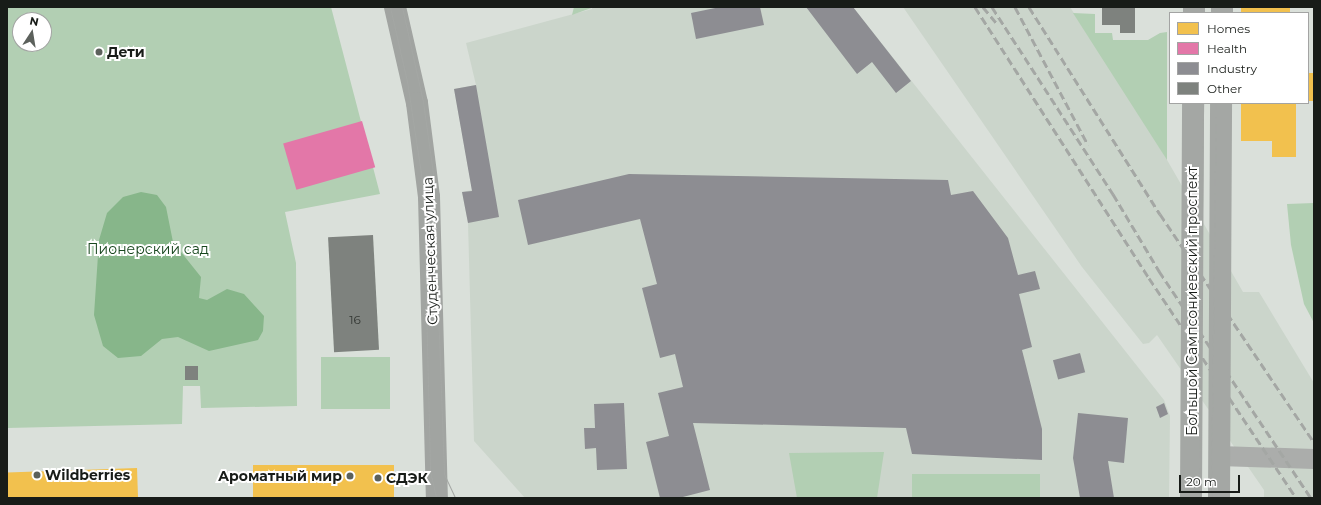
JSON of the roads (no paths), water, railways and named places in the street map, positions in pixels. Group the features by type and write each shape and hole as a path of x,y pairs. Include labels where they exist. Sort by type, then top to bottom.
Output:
{"main road":[{"name":"Большой Сампсониевский проспект","path":"1191,498 1194,104"},
{"name":"Большой Сампсониевский проспект","path":"1219,498 1221,104"}],"street":[{"name":"Студенческая улица","path":"395,7 417,103 429,198 437,498"},
{"path":"1219,456 1314,459"}],"tram line":[{"path":"390,7 407,81 421,174 424,221 430,471 436,498"},
{"path":"402,7 423,102 433,173 444,474 455,498"},
{"path":"1204,7 1204,12"},
{"path":"1217,7 1217,12"},
{"path":"1199,498 1203,104"},
{"path":"1211,498 1216,104"}],"railway":[{"path":"975,7 1149,278 1296,498"},
{"path":"983,7 998,25"},
{"path":"992,7 1113,194 1159,271 1311,498"},
{"path":"1015,7 1088,145"},
{"path":"1029,7 1160,214 1314,442"}],"place":[{"name":"Дети","path":"99,52"},
{"name":"Wildberries","path":"37,475"},
{"name":"Ароматный мир","path":"350,476"},
{"name":"СДЭК","path":"378,478"}],"park label":[{"name":"Пионерский сад","path":"148,249"}]}
